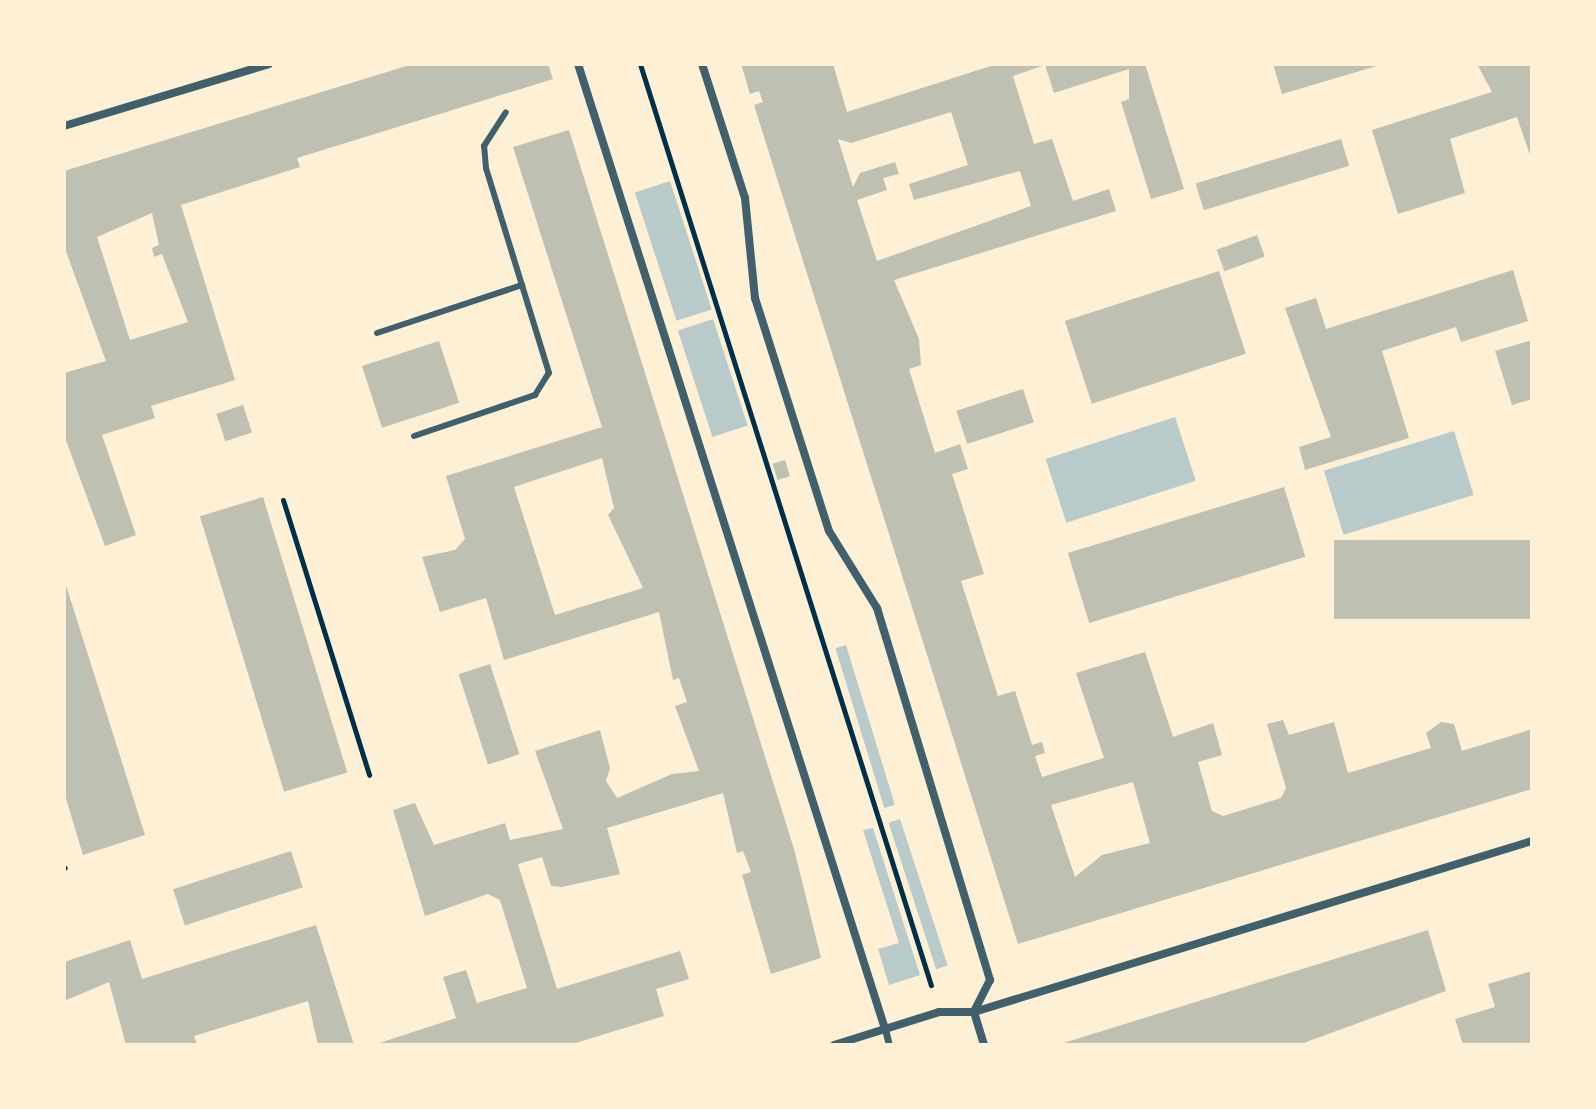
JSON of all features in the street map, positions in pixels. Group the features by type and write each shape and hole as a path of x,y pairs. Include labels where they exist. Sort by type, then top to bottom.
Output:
{"street":[{"path":"64,126 269,64"},
{"path":"578,64 889,1045"},
{"path":"702,64 745,198 755,298 829,531 877,608 990,980 974,1012 984,1045"},
{"path":"834,1045 939,1012 974,1012 1532,841"}],"lane":[{"path":"414,436 535,395 549,373 486,168 484,146 506,112"},
{"path":"377,333 522,285"}],"path":[{"path":"640,64 931,985"},
{"path":"283,500 369,775"}],"shaded area":[{"path":"670,181 712,309 677,321 635,192"},
{"path":"713,319 748,426 712,437 678,330"},
{"path":"1175,417 1196,481 1066,523 1046,459"},
{"path":"1454,431 1474,495 1344,535 1324,471"},
{"path":"846,645 895,805 884,808 835,648"},
{"path":"900,819 948,965 936,969 889,823"},
{"path":"873,828 920,975 889,985 878,949 899,943 863,830"}],"building":[{"path":"413,64 548,64 553,79 297,158 300,167 181,205 235,380 151,406 155,418 102,435 136,535 105,546 64,435 64,373 106,361 64,246 64,171","holes":["152,213 159,245 152,248 154,257 162,254 188,322 130,340 97,237"]},
{"path":"741,64 833,64 847,112 997,64 1145,64 1184,189 1151,199 1121,102 1129,99 1129,69 1054,93 1045,65 1013,76 1034,144 1052,139 1073,201 1109,189 1116,211 894,280 919,339 921,365 909,369 935,453 960,444 968,469 952,474 984,574 961,581 998,696 1015,691 1032,745 1042,742 1045,753 1035,756 1042,777 1104,758 1076,673 1145,652 1173,737 1213,723 1222,755 1198,762 1212,811 1223,816 1281,798 1286,788 1267,724 1283,720 1289,735 1334,722 1348,773 1431,748 1426,733 1441,722 1454,724 1462,751 1532,729 1532,789 1018,944 754,105 763,102 759,91 750,94","holes":["951,112 968,165 909,184 914,200 1020,171 1031,206 877,261 857,200 887,190 883,178 899,174 895,162 860,173 853,187 838,139 851,143","1133,782 1150,843 1102,855 1075,877 1051,805"]},
{"path":"1273,64 1380,64 1380,65 1282,94"},
{"path":"1477,64 1532,64 1532,161 1517,117 1450,139 1465,193 1398,214 1372,130 1492,92"},
{"path":"569,130 794,849 821,958 771,974 742,875 751,872 743,851 737,853 723,793 607,828 620,874 562,887 551,886 542,857 518,864 557,989 680,951 689,979 656,989 664,1016 569,1045 373,1045 456,1018 443,977 466,970 477,1003 527,988 500,900 488,894 425,916 393,810 415,803 434,845 505,823 510,840 563,829 535,751 600,730 610,768 606,781 617,798 672,774 699,771 675,706 687,702 679,678 673,680 659,612 504,660 486,598 440,612 422,557 455,550 465,539 446,476 602,427 513,147","holes":["602,458 614,508 608,515 643,588 555,615 514,487"]},
{"path":"1341,139 1349,166 1204,210 1196,183"},
{"path":"1257,235 1265,257 1224,271 1217,250"},
{"path":"1513,270 1528,321 1461,342 1456,327 1382,351 1409,438 1305,470 1299,447 1331,437 1285,308 1316,298 1326,329"},
{"path":"1219,271 1246,354 1092,404 1065,321"},
{"path":"1532,340 1532,399 1512,405 1495,351"},
{"path":"439,341 459,403 382,428 362,366"},
{"path":"1023,389 1034,422 967,444 956,411"},
{"path":"243,405 252,433 225,441 216,414"},
{"path":"785,460 790,476 778,480 773,464"},
{"path":"1284,487 1305,557 1089,623 1068,553"},
{"path":"263,497 347,772 284,792 200,516"},
{"path":"1334,540 1532,540 1532,619 1334,619"},
{"path":"64,579 145,835 83,855 64,792"},
{"path":"490,664 519,754 488,765 459,674"},
{"path":"291,851 303,887 185,925 173,889"},
{"path":"316,925 354,1045 318,1045 308,1001 194,1036 197,1045 126,1045 109,982 64,1001 64,962 130,940 142,979"},
{"path":"1428,930 1446,991 1298,1045 1057,1045"},
{"path":"1532,971 1532,1045 1463,1045 1455,1019 1495,1007 1488,984"}]}
